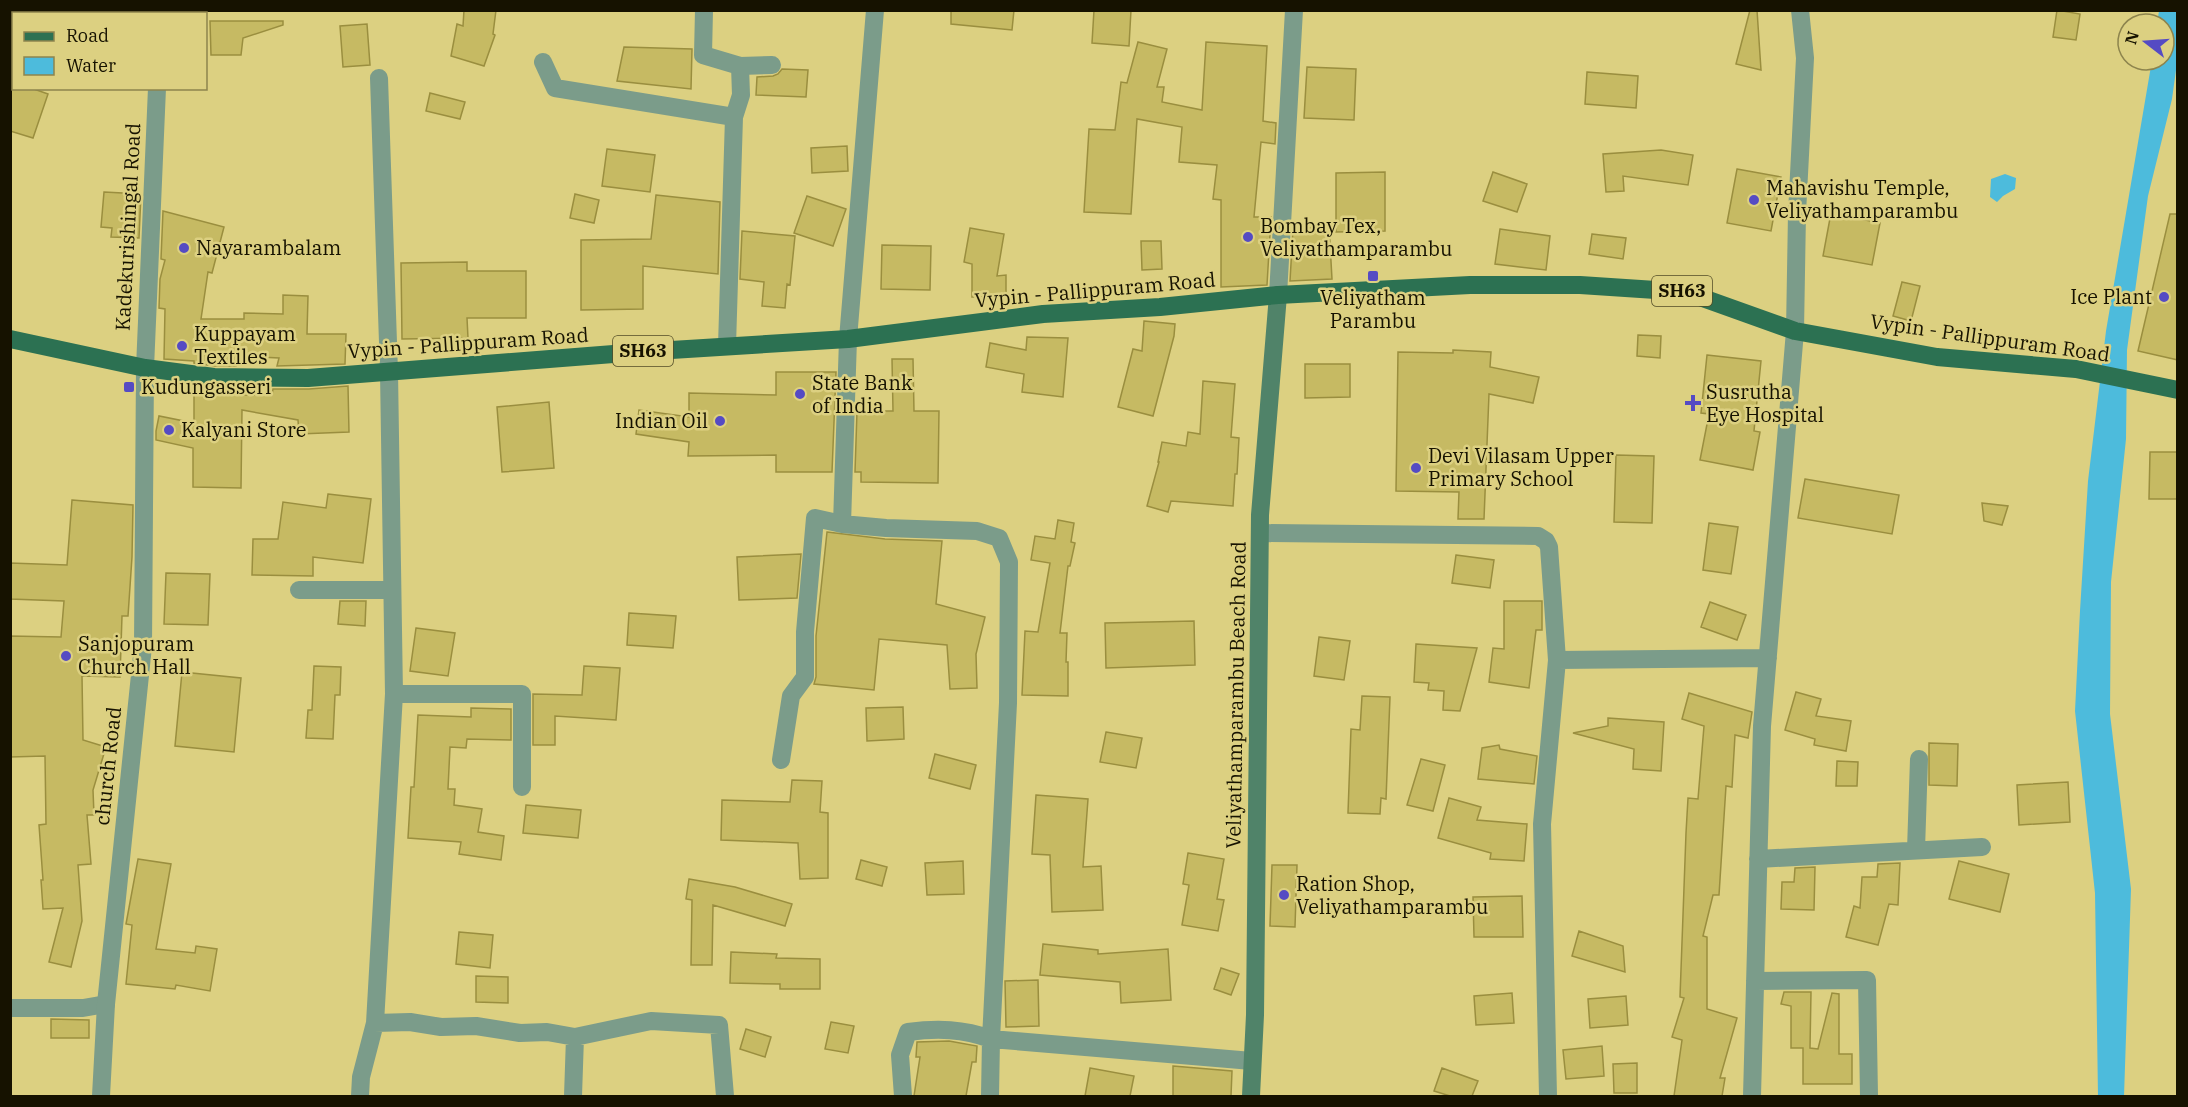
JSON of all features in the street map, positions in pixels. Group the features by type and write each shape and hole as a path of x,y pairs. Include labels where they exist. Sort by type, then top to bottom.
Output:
{"main road":[{"name":"Vypin - Pallippuram Road","path":"10,339 145,368 214,378 308,378 848,339 1043,314 1160,307 1278,295 1470,285 1580,285 1686,292 1795,331 1937,357 2076,369 2149,386 2178,390"},
{"name":"Veliyathamparambu Beach Road","path":"1251,1096 1255,1014 1260,533 1278,295"}],"street":[{"path":"704,10 703,56 740,66 772,65"},
{"path":"842,524 848,339 875,10"},
{"path":"1278,295 1294,10"},
{"path":"1752,1096 1762,726 1795,331 1797,213 1805,58 1800,10"},
{"path":"543,62 555,88 734,117"},
{"path":"727,346 734,117 741,95 740,66"},
{"path":"360,1096 361,1077 375,1023 394,694 389,372 379,78"},
{"name":"Kadekurishingal Road","path":"145,368 157,90"},
{"name":"church Road","path":"101,1096 106,1004 143,646 145,368"},
{"path":"781,760 790,696 806,678 805,632 815,518 842,524 886,528 977,531 999,538 1009,562 1008,703 990,1096"},
{"path":"1260,533 1538,536 1546,541 1549,547 1557,660 1542,824 1548,1096"},
{"path":"299,590 392,590"},
{"path":"1557,660 1768,658"},
{"path":"394,694 522,694 522,787"},
{"path":"1916,850 1918,759"},
{"path":"1758,859 1982,847"},
{"path":"1755,981 1867,980 1869,1096"},
{"path":"10,1008 83,1008 106,1004"},
{"path":"375,1023 410,1022 441,1027 476,1026 520,1033 547,1032 575,1038 651,1021 719,1025 725,1096"},
{"path":"903,1096 900,1055 908,1032 935,1029 970,1031 991,1039 1252,1061"},
{"path":"573,1096 575,1038"}],"water":[{"path":"2177,11 2176,70 2176,12 2159,12"},
{"path":"2150,72 2176,72 2172,99 2148,196 2127,350 2126,439 2111,582 2110,714 2131,889 2124,1096 2098,1096 2095,893 2075,711 2088,481 2106,331"},
{"path":"2005,174 2016,178 2015,189 1997,202 1990,197 1991,179"}],"building":[{"path":"464,10 496,10 493,34 495,35 484,66 451,56 457,24 463,26"},
{"path":"951,10 1014,10 1012,30 951,24"},
{"path":"1094,10 1131,10 1129,46 1092,43"},
{"path":"1750,10 1757,10 1761,70 1736,64"},
{"path":"2057,10 2080,14 2076,40 2053,37"},
{"path":"210,21 283,21 283,25 243,38 241,55 211,55"},
{"path":"367,24 370,65 343,67 340,26"},
{"path":"1138,42 1167,49 1157,87 1164,87 1162,102 1202,110 1206,42 1267,46 1263,121 1276,123 1275,144 1261,142 1254,217 1271,217 1267,285 1221,287 1221,200 1213,199 1217,165 1179,162 1182,127 1137,119 1131,214 1084,212 1089,129 1115,130 1121,82 1127,83"},
{"path":"624,47 692,49 691,89 617,81"},
{"path":"1307,67 1356,69 1354,120 1304,118"},
{"path":"782,69 808,70 806,97 756,95 757,77 773,76"},
{"path":"1587,72 1638,76 1636,108 1585,104"},
{"path":"10,88 12,90 37,90 48,94 33,138 10,131"},
{"path":"430,93 465,102 460,119 426,111"},
{"path":"847,146 848,171 812,173 811,148"},
{"path":"607,149 655,155 650,192 602,186"},
{"path":"1661,150 1693,155 1688,185 1623,176 1624,191 1606,192 1603,154"},
{"name":"Mahavishu Temple, Veliyathamparambu","path":"1737,169 1781,177 1771,231 1727,223"},
{"path":"1385,172 1385,231 1336,232 1336,173"},
{"path":"1493,172 1527,184 1517,212 1483,201"},
{"path":"104,192 141,194 139,238 111,237 112,228 101,227"},
{"path":"575,194 599,200 594,223 570,218"},
{"path":"656,195 720,202 718,274 643,266 643,309 581,310 581,240 651,239"},
{"path":"807,196 846,209 833,246 794,233"},
{"path":"163,211 224,227 212,273 208,272 201,319 244,319 244,313 283,314 283,295 308,296 307,334 346,334 345,364 277,366 279,358 236,356 236,366 215,366 194,363 194,361 164,359 165,309 159,308 160,279 165,260 161,259"},
{"path":"1831,213 1880,223 1872,265 1823,256"},
{"name":"Ice Plant","path":"2170,214 2178,214 2178,360 2138,351"},
{"path":"1329,226 1332,279 1290,281 1293,229"},
{"path":"970,228 1004,234 997,276 1006,275 1006,296 972,297 972,264 964,262"},
{"path":"1500,229 1550,236 1546,270 1495,264"},
{"path":"742,231 795,236 785,308 762,306 764,282 740,279"},
{"path":"1592,234 1626,238 1623,259 1589,254"},
{"path":"1141,241 1161,241 1162,269 1142,270"},
{"path":"882,245 931,246 930,290 881,289"},
{"path":"467,262 467,271 526,271 526,318 467,318 468,338 402,339 401,263"},
{"path":"1902,282 1920,286 1911,321 1893,316"},
{"path":"1144,321 1175,324 1174,336 1153,416 1118,407 1133,349 1142,351"},
{"path":"1638,335 1661,336 1660,358 1637,356"},
{"path":"1027,337 1068,338 1063,397 1022,392 1024,374 986,367 990,343 1026,350"},
{"path":"1453,350 1491,352 1490,367 1539,377 1533,403 1489,394 1484,519 1458,519 1459,492 1396,491 1398,352 1453,353"},
{"path":"1707,355 1761,361 1754,431 1760,432 1753,470 1700,460 1709,414 1701,413"},
{"path":"892,359 913,359 914,411 939,411 938,483 861,482 861,472 855,472 857,411 893,411"},
{"path":"1305,364 1350,364 1350,397 1305,398"},
{"path":"776,372 836,372 832,472 776,472 776,455 688,456 689,442 636,434 639,410 689,417 689,393 776,395"},
{"path":"1203,381 1235,384 1231,437 1239,438 1233,506 1171,501 1168,512 1147,506 1162,442 1186,446 1188,432 1200,434"},
{"path":"194,386 236,388 236,395 272,395 273,389 348,386 349,432 299,434 298,420 242,410 241,488 193,487 193,448 156,440 156,431 159,416 194,423"},
{"path":"549,402 554,468 502,472 497,407"},
{"path":"2150,452 2178,452 2178,499 2149,499"},
{"path":"1616,455 1654,456 1652,523 1614,522"},
{"path":"1805,479 1899,495 1892,534 1798,518"},
{"path":"328,494 371,499 363,563 313,557 313,576 252,575 253,539 278,539 283,502 326,508"},
{"path":"72,500 133,505 128,616 122,616 120,677 82,676 83,740 106,747 93,790 94,815 87,815 91,864 78,865 82,921 71,967 49,962 63,908 43,909 39,825 46,824 45,756 10,757 10,636 61,637 64,601 10,599 10,563 67,565"},
{"path":"1982,503 2008,506 2002,525 1984,521"},
{"path":"1058,520 1074,523 1071,542 1075,543 1070,566 1068,566 1060,633 1067,633 1068,696 1022,695 1025,631 1038,632 1050,563 1031,560 1035,536 1055,539"},
{"path":"1709,523 1738,527 1731,574 1703,570"},
{"path":"827,532 885,539 942,541 936,604 985,617 976,654 977,688 950,689 947,645 879,639 874,690 814,684 816,636"},
{"path":"801,554 797,598 739,600 737,557"},
{"path":"1456,555 1494,560 1490,588 1452,583"},
{"path":"166,573 210,574 208,625 164,624"},
{"path":"340,601 366,601 365,626 338,624"},
{"path":"1504,601 1542,601 1542,630 1536,630 1529,688 1489,682 1493,648 1504,649"},
{"path":"1710,602 1746,615 1737,640 1701,627"},
{"path":"629,613 676,616 673,648 627,645"},
{"path":"1194,621 1195,665 1106,668 1105,623"},
{"path":"416,628 455,633 448,676 410,671"},
{"path":"1319,637 1350,641 1344,680 1314,676"},
{"path":"1416,644 1477,648 1460,711 1443,710 1444,691 1428,690 1429,683 1414,682"},
{"path":"314,666 341,667 340,695 335,695 333,739 306,738 308,710 312,710"},
{"path":"584,666 620,668 616,720 555,716 555,745 533,745 533,694 582,695"},
{"path":"182,672 241,678 234,752 175,746"},
{"path":"1796,692 1821,699 1816,716 1851,721 1846,751 1814,745 1815,739 1785,730"},
{"path":"1689,693 1752,712 1748,738 1735,735 1732,787 1726,786 1719,895 1713,895 1703,936 1707,937 1707,1009 1737,1018 1720,1078 1725,1078 1722,1096 1674,1096 1682,1040 1672,1037 1684,998 1680,997 1688,798 1698,799 1704,726 1682,719"},
{"path":"1362,696 1390,697 1386,799 1381,798 1380,814 1348,813 1351,729 1360,730"},
{"path":"903,707 904,739 867,741 866,708"},
{"path":"471,708 511,709 511,740 467,739 466,748 450,747 448,789 455,789 454,805 482,809 478,832 504,836 501,860 459,854 461,842 408,838 411,787 414,787 418,715 471,717"},
{"path":"1608,718 1664,722 1661,771 1633,769 1634,749 1573,733 1608,726"},
{"path":"1106,732 1142,738 1136,768 1100,762"},
{"path":"1929,743 1958,744 1957,786 1929,785"},
{"path":"1499,745 1500,749 1537,756 1534,784 1478,779 1482,748"},
{"path":"935,754 976,765 970,789 929,778"},
{"path":"1421,759 1445,765 1433,811 1407,805"},
{"path":"1837,761 1858,762 1857,786 1836,786"},
{"path":"792,780 822,781 820,812 828,813 828,878 800,879 798,843 721,840 722,800 790,802"},
{"path":"2068,782 2070,822 2019,825 2017,785"},
{"path":"1036,795 1088,799 1083,867 1101,866 1103,910 1052,912 1050,855 1032,854"},
{"path":"1449,798 1481,807 1477,820 1527,824 1524,861 1490,859 1491,853 1438,838"},
{"path":"526,805 581,810 578,838 523,833"},
{"path":"1188,853 1224,859 1217,899 1224,900 1218,931 1182,925 1189,885 1183,884"},
{"path":"138,859 171,864 156,949 195,953 196,946 217,949 210,991 176,985 175,989 126,984 132,925 126,924"},
{"path":"861,860 887,867 882,886 856,879"},
{"path":"963,861 964,894 927,895 925,863"},
{"path":"1959,861 2009,874 2000,912 1949,899"},
{"path":"1900,863 1898,905 1889,904 1878,945 1846,937 1854,906 1860,908 1862,877 1877,877 1878,864"},
{"name":"Ration Shop, Veliyathamparambu","path":"1272,865 1297,865 1295,927 1270,926"},
{"path":"1815,867 1814,910 1781,909 1782,882 1794,882 1795,868"},
{"path":"689,879 735,887 792,904 785,926 713,905 712,965 691,965 692,900 686,899"},
{"path":"1522,896 1523,937 1474,937 1473,897"},
{"path":"1579,931 1623,946 1625,972 1572,956"},
{"path":"459,932 493,935 490,968 456,964"},
{"path":"1043,944 1098,950 1098,954 1168,949 1171,1000 1121,1003 1120,982 1040,975"},
{"path":"731,952 777,954 776,958 820,959 820,989 780,989 780,984 730,983"},
{"path":"1221,968 1239,974 1231,995 1214,989"},
{"path":"476,976 508,977 508,1003 476,1002"},
{"path":"1038,980 1039,1026 1006,1027 1005,981"},
{"path":"1784,992 1811,992 1810,1048 1818,1049 1832,993 1839,994 1839,1054 1852,1054 1852,1084 1803,1084 1803,1048 1791,1048 1791,1006 1781,1004"},
{"path":"1512,993 1514,1023 1476,1025 1474,996"},
{"path":"1626,996 1628,1025 1590,1028 1588,999"},
{"path":"51,1019 89,1020 89,1038 51,1038"},
{"path":"831,1022 854,1026 848,1053 825,1049"},
{"path":"746,1029 771,1037 765,1057 740,1049"},
{"path":"949,1041 977,1046 976,1062 972,1062 966,1096 914,1096 920,1057 916,1057 917,1042"},
{"path":"1602,1046 1604,1076 1566,1079 1563,1050"},
{"path":"1637,1063 1637,1093 1614,1093 1613,1064"},
{"path":"1173,1066 1232,1071 1231,1096 1173,1096"},
{"path":"1090,1068 1134,1076 1130,1096 1085,1096"},
{"path":"1442,1068 1478,1081 1472,1096 1450,1096 1434,1091"}],"place":[{"name":"Mahavishu Temple, Veliyathamparambu","path":"1754,200"},
{"name":"Bombay Tex, Veliyathamparambu","path":"1248,237"},
{"name":"Nayarambalam","path":"184,248"},
{"name":"Veliyatham Parambu","path":"1373,276"},
{"name":"Ice Plant","path":"2164,297"},
{"name":"Kuppayam Textiles","path":"182,346"},
{"name":"Kudungasseri","path":"129,387"},
{"name":"State Bank of India","path":"800,394"},
{"name":"Susrutha Eye Hospital","path":"1693,403"},
{"name":"Indian Oil","path":"720,421"},
{"name":"Kalyani Store","path":"169,430"},
{"name":"Devi Vilasam Upper Primary School","path":"1416,468"},
{"name":"Sanjopuram Church Hall","path":"66,656"},
{"name":"Ration Shop, Veliyathamparambu","path":"1284,895"}]}
